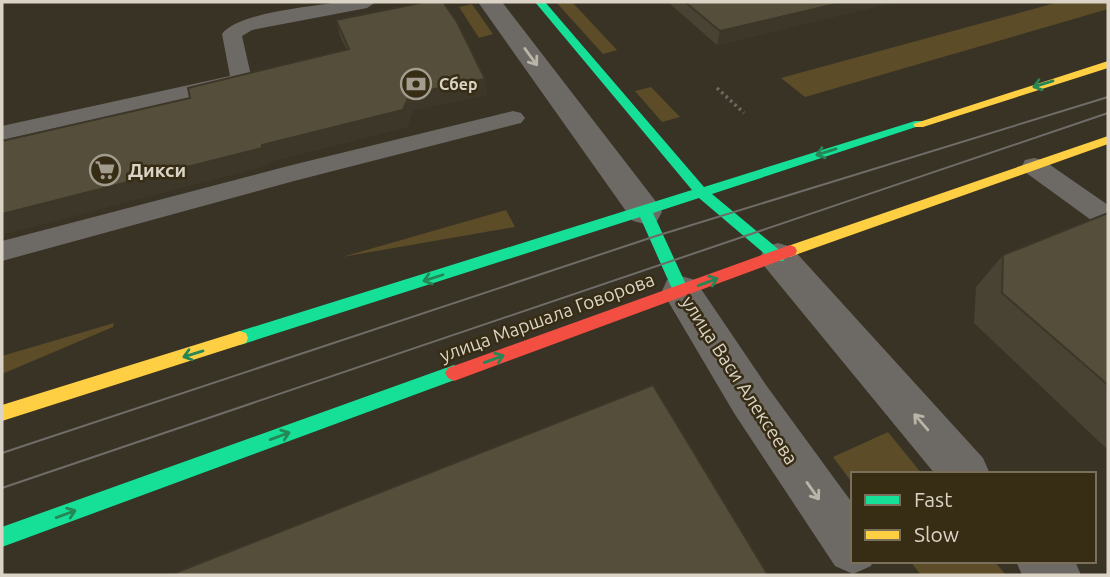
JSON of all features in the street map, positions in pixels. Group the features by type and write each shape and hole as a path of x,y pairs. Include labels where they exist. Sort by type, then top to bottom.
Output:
{"main road":[{"path":"540,2 702,192 778,257"},
{"path":"2,413 1108,64"},
{"name":"улица Маршала Говорова","path":"2,537 681,291 1108,140"},
{"name":"улица Васи Алексеева","path":"645,212 681,291"}],"street":[{"name":"улица Васи Алексеева","path":"490,2 645,212"},
{"path":"778,257 964,472"},
{"name":"улица Васи Алексеева","path":"681,291 750,400 851,545"}],"lane":[{"path":"2,132 241,80 232,34 246,25 367,2"},
{"path":"2,251 292,173 513,118"},
{"path":"1034,166 1108,218"}],"path":[{"path":"717,88 744,113"}],"shaded area":[{"path":"556,2 572,2 617,50 603,54"},
{"path":"1059,2 1108,2 1108,9 805,97 781,78"},
{"path":"472,4 493,34 479,38 459,7"},
{"path":"651,87 680,117 662,122 635,91"},
{"path":"506,210 515,227 342,257"},
{"path":"114,323 113,327 2,374 2,356"},
{"path":"888,432 920,472 851,472 851,481 833,457"},
{"path":"912,563 996,563 1006,575 921,575"}],"building":[{"path":"425,2 443,2 457,22 485,79 410,94 403,110 2,214 2,141 190,98 188,88 349,49 336,20"},
{"path":"685,2 844,2 720,31"},
{"path":"1108,213 1108,385 1002,293 1003,255"},
{"path":"653,385 768,575 170,575"}],"tram line":[{"path":"2,453 656,236 1108,97"},
{"path":"2,488 1108,113"}],"traffic: fast":[{"path":"540,2 702,193 778,257"},
{"path":"240,338 919,124"},
{"path":"645,212 681,291"},
{"path":"2,537 454,373"}],"traffic: slow":[{"path":"919,124 1108,64"},
{"path":"790,251 1108,140"},
{"path":"2,413 240,338"}],"traffic: jam":[{"path":"454,373 790,251"}],"place":[{"name":"Сбер","path":"416,84"},
{"name":"Дикси","path":"105,170"}]}
